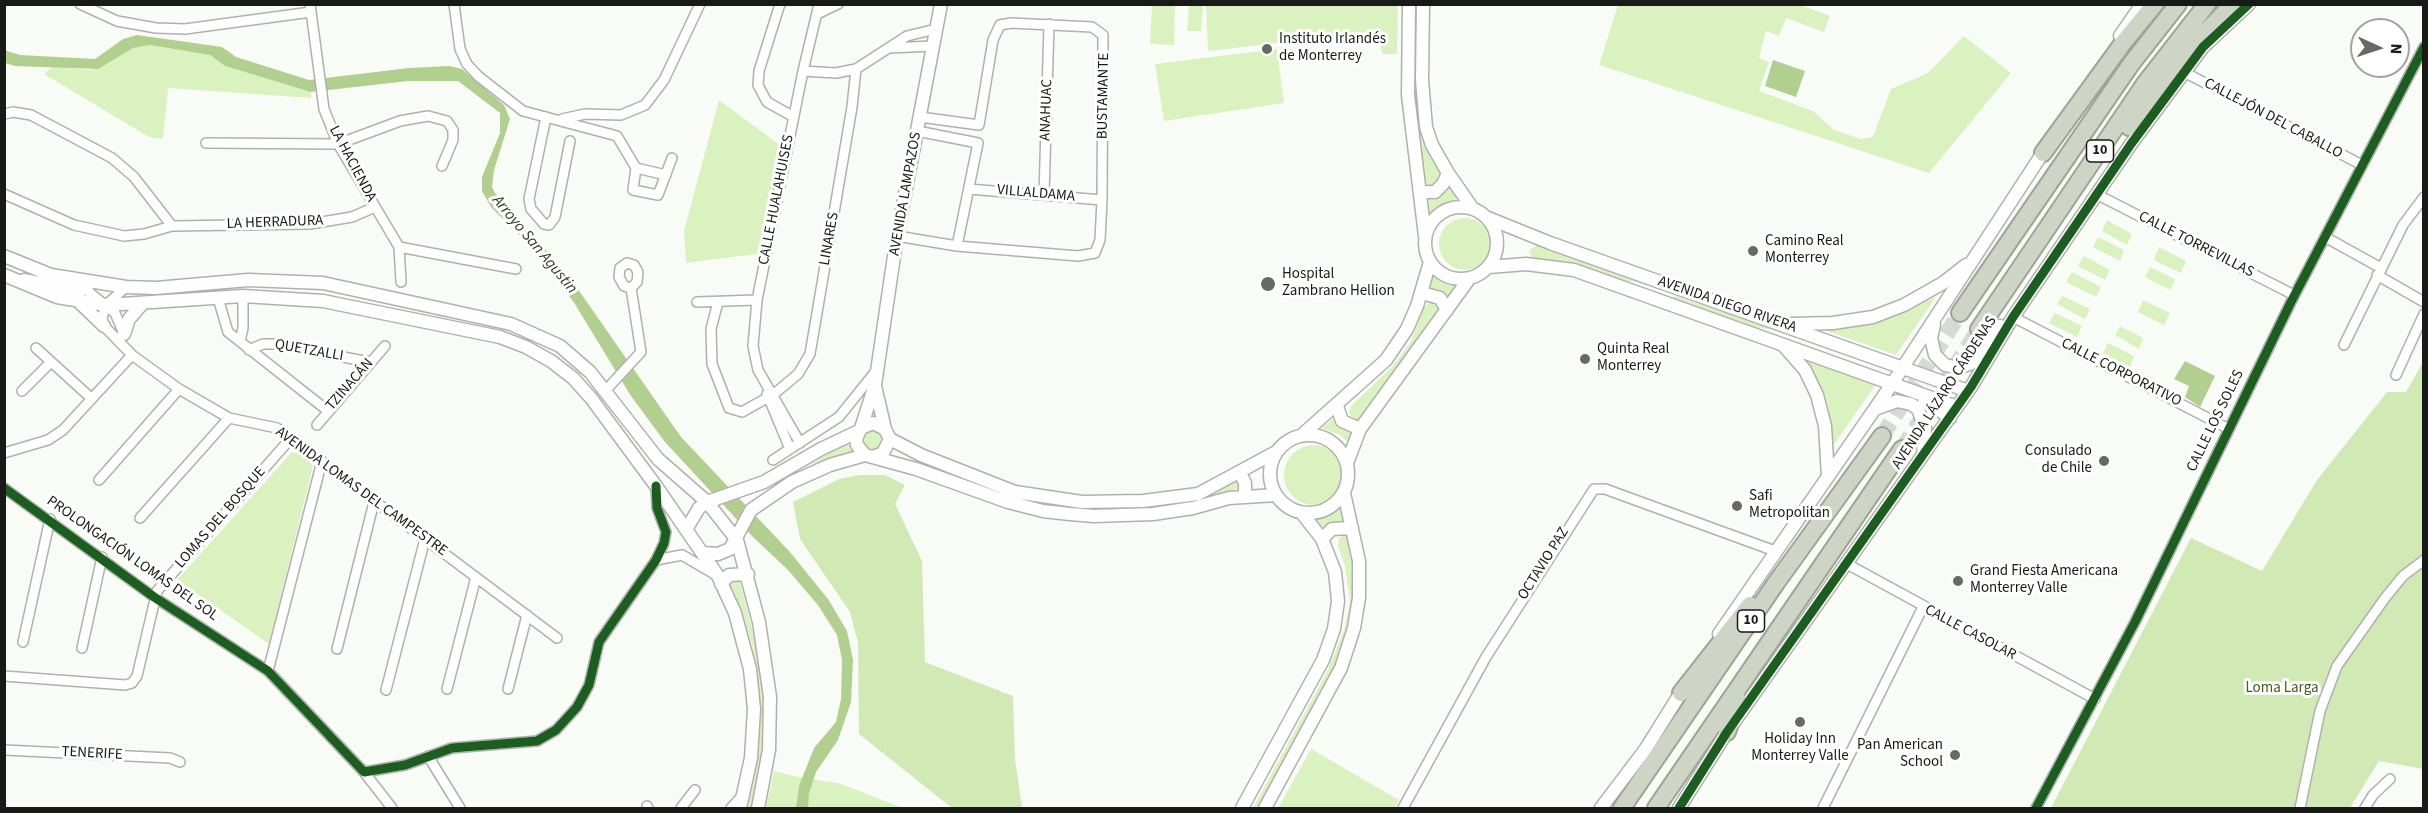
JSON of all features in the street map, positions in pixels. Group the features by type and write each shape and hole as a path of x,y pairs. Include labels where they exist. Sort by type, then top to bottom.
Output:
{"highway":[{"path":"2043,153 2154,4"},
{"path":"2132,64 2138,40 2166,4"},
{"name":"AVENIDA LÁZARO CÁRDENAS","path":"1960,313 2132,64 2178,4"},
{"name":"AVENIDA LÁZARO CÁRDENAS","path":"1979,329 2144,86 2207,4"},
{"path":"2001,295 2182,56 2230,8"},
{"path":"2203,46 2230,8"},
{"path":"2041,194 2049,164 2097,80"},
{"name":"AVENIDA LÁZARO CÁRDENAS","path":"1622,808 1776,584 1882,436"},
{"name":"AVENIDA LÁZARO CÁRDENAS","path":"1656,808 1902,449"},
{"path":"1681,693 1751,604 1776,584"},
{"path":"1728,732 1734,708 1770,641"}],"street":[{"path":"80,4 117,21 156,28 185,29 310,8"},
{"path":"454,4 460,49 467,64 511,103 523,111 562,119 617,136 636,168 632,187 637,192 660,194 672,158"},
{"path":"562,119 585,114 621,115 645,105 664,80 700,4"},
{"path":"780,4 759,71 758,85 767,102 794,117"},
{"name":"CALLE HUALAHUISES","path":"800,442 771,396 753,355 757,300 803,71 818,9 838,4"},
{"name":"AVENIDA LAMPAZOS","path":"860,430 874,385 897,236 941,4"},
{"path":"1409,4 1408,95 1425,249 1430,262 1448,276 1469,279"},
{"path":"1347,463 1360,429 1469,279 1489,267 1497,245 1496,235 1488,218 1473,209 1432,145 1423,107 1423,4"},
{"path":"1601,808 1645,750 1775,551 1893,384 2142,4"},
{"name":"AVENIDA LÁZARO CÁRDENAS","path":"1679,808 1728,732 1950,418 2013,317 2184,72 2203,46 2248,4"},
{"name":"LA HACIENDA","path":"310,8 321,97 338,144 399,247"},
{"name":"BUSTAMANTE","path":"897,236 957,246 1090,255 1099,246 1102,200 1103,35 1092,27 1049,24 1011,23 996,29 979,126 920,117"},
{"name":"ANAHUAC","path":"1044,195 1049,24"},
{"path":"803,71 836,73 856,69 907,36 936,29"},
{"path":"889,48 933,46"},
{"name":"CALLE LOS SOLES","path":"2037,808 2135,622 2294,295 2424,47"},
{"name":"LINARES","path":"718,302 711,329 710,351 729,408 742,412 771,396 803,369 810,354 852,107 856,69"},
{"name":"CALLEJÓN DEL CABALLO","path":"2184,72 2362,165"},
{"path":"4,114 31,115 112,158 134,177 172,226"},
{"path":"206,143 338,144 400,121 420,116 434,117 447,121 453,130 449,151 442,166"},
{"path":"546,117 529,199 531,209 544,224 551,223 555,217 570,141"},
{"path":"917,131 978,143 957,246"},
{"path":"636,168 666,175"},
{"path":"1420,192 1435,192 1443,184 1448,173"},
{"name":"VILLALDAMA","path":"969,189 1102,200"},
{"name":"LA HERRADURA","path":"4,194 74,225 115,236 144,234 172,226 310,224 352,217 375,207"},
{"name":"CALLE TORREVILLAS","path":"2098,195 2294,295"},
{"path":"2344,345 2403,225 2424,197"},
{"path":"1425,236 1432,222 1440,214 1450,209 1473,209"},
{"name":"AVENIDA DIEGO RIVERA","path":"1488,218 1550,243 1968,391"},
{"path":"2325,237 2424,302"},
{"path":"401,282 399,247 516,270"},
{"path":"4,256 51,275 83,282 126,287 156,288 258,280 313,283 521,327 560,346 590,372 650,450 683,483 707,502 737,540 748,574 763,641 770,697 769,750 758,808"},
{"path":"1782,324 1833,323 1873,317 1904,305 1943,283 1974,259"},
{"path":"687,528 699,508 707,502 764,482 821,449 873,423 921,455 1015,492 1062,501 1107,502 1198,494 1240,473 1276,452 1283,444 1303,434 1386,360 1407,329 1422,293 1430,262"},
{"name":"AVENIDA DIEGO RIVERA","path":"1489,267 1526,264 1574,270 1957,407"},
{"path":"9,277 76,290 82,289 83,282"},
{"path":"9,277 47,294 106,305 243,296 304,298 500,337 536,351 578,383 687,528 720,580 741,630 752,686 752,750 740,808"},
{"path":"4,453 55,436 91,398 129,351 115,313 90,293 83,282"},
{"path":"104,326 102,318 106,305 126,287"},
{"path":"606,390 636,360 641,346 632,288"},
{"path":"346,305 345,298 349,289"},
{"path":"1422,293 1440,298 1447,310"},
{"path":"240,341 243,296"},
{"name":"QUETZALLI","path":"218,298 228,332 328,411"},
{"path":"76,300 104,326"},
{"path":"697,302 757,300"},
{"path":"124,334 129,319 142,304"},
{"path":"2396,375 2424,314"},
{"path":"224,317 243,315"},
{"path":"1937,316 1931,338 1932,348 1940,362 1959,368 1972,363 2000,326 2013,317"},
{"name":"CALLE CORPORATIVO","path":"2013,317 2229,429"},
{"name":"AVENIDA LOMAS DEL CAMPESTRE","path":"104,326 129,351 179,389 229,418 269,425 291,438 557,638"},
{"name":"QUETZALLI","path":"249,350 263,344 276,344 369,362"},
{"path":"1783,345 1805,370 1817,395 1826,426 1828,477"},
{"name":"TZINACÁN","path":"317,425 385,346"},
{"path":"36,348 91,398"},
{"path":"22,391 51,362"},
{"path":"773,460 839,417 876,371"},
{"name":"AVENIDA LAMPAZOS","path":"874,385 887,434"},
{"path":"99,480 179,389"},
{"path":"1913,391 1950,418"},
{"name":"CALLE HUALAHUISES","path":"771,396 790,449"},
{"path":"1874,410 1897,401 1911,404 1918,409 1925,428 1923,456"},
{"path":"1337,406 1342,421 1360,429"},
{"path":"140,518 229,418"},
{"path":"860,430 857,445 870,456 1008,502 1070,514 1094,516 1161,513 1245,495 1276,495"},
{"path":"704,553 725,552 737,540 749,513 769,496 813,471 883,453 887,434"},
{"path":"1265,808 1334,682 1350,644 1357,614 1359,574 1344,493 1348,479 1347,463 1342,453 1328,440 1303,434"},
{"name":"LOMAS DEL BOSQUE","path":"4,676 125,685 132,683 137,676 154,597 291,438"},
{"path":"1242,808 1323,660 1334,629 1338,586 1332,562 1322,539 1301,512 1276,495 1272,488 1270,474 1276,452"},
{"path":"268,671 322,461"},
{"path":"1240,473 1245,483 1245,495"},
{"path":"665,500 676,496 683,483"},
{"path":"364,772 405,765 452,748 537,741 556,730 584,695 599,642 656,560 666,532 657,508 656,486"},
{"name":"PROLONGACIÓN LOMAS DEL SOL","path":"4,488 102,556 154,597 268,671 364,772 392,808"},
{"name":"OCTAVIO PAZ","path":"1402,808 1486,657 1594,489 1600,488 1775,551"},
{"path":"1301,512 1327,508 1344,493"},
{"path":"337,649 374,502"},
{"path":"23,642 50,519"},
{"path":"1322,539 1332,529 1352,528"},
{"path":"386,690 425,539"},
{"path":"656,560 682,555 720,580"},
{"path":"81,648 102,556"},
{"path":"2300,808 2320,711 2337,666 2403,576 2424,560"},
{"name":"CALLE CASOLAR","path":"1848,564 2095,699"},
{"path":"720,580 729,575 748,574"},
{"path":"447,689 476,577"},
{"path":"1823,808 1923,607"},
{"path":"508,689 526,615"},
{"name":"TENERIFE","path":"4,750 170,758 180,762"},
{"path":"428,756 460,808"},
{"path":"2365,808 2373,795 2390,779"},
{"path":"681,808 695,790"},
{"path":"731,808 744,794"}],"shaded area":[{"path":"1152,5 1175,5 1174,45 1150,44"},
{"path":"1189,5 1203,5 1201,31 1187,31"},
{"path":"1206,5 1398,5 1397,54 1382,54 1378,31 1208,51"},
{"path":"1618,5 1800,5 1830,16 1824,32 1786,18 1779,36 1766,31 1759,58 1769,62 1759,91 1813,111 1834,130 1861,139 1873,137 1891,89 1928,73 1964,36 2011,73 1929,173 1599,65"},
{"path":"150,45 210,55 225,66 311,92 311,98 168,88 163,139 149,137 44,74 53,67 92,70 133,48"},
{"path":"1277,49 1284,103 1164,121 1155,64"},
{"path":"719,100 784,148 765,253 686,263 684,231"},
{"path":"1419,126 1440,172 1440,179 1431,187 1425,182"},
{"path":"1450,186 1461,198 1450,201 1430,215 1429,200 1438,199"},
{"path":"1460,218 1470,218 1484,225 1491,244 1484,263 1470,270 1460,270 1450,266 1443,259 1439,249 1439,239 1443,229 1450,222"},
{"path":"2107,220 2132,234 2127,245 2102,231"},
{"path":"2098,237 2124,250 2120,261 2093,247"},
{"path":"1538,244 1659,286 1658,289 1637,282 1623,281 1571,264 1532,258 1529,251"},
{"path":"2159,247 2186,261 2181,273 2154,260"},
{"path":"2084,256 2110,270 2105,280 2078,266"},
{"path":"2150,267 2175,279 2170,290 2145,277"},
{"path":"2072,272 2101,287 2096,297 2066,282"},
{"path":"1433,275 1441,282 1458,289 1449,300 1441,290 1429,289"},
{"path":"1675,296 1716,310 1731,312 1776,330 1753,327 1673,298"},
{"path":"2062,296 2090,309 2085,319 2057,304"},
{"path":"1936,297 1896,355 1824,330 1877,321"},
{"path":"2143,300 2170,313 2164,325 2138,312"},
{"path":"1430,302 1436,303 1440,313 1363,421 1355,420 1349,413 1351,406 1392,367 1410,343 1425,306"},
{"path":"2055,313 2082,326 2077,337 2049,323"},
{"path":"2120,326 2143,338 2139,349 2115,335"},
{"path":"2108,343 2134,356 2130,367 2103,353"},
{"path":"1802,359 1876,384 1833,446 1828,406 1820,386"},
{"path":"1336,417 1346,429 1359,437 1355,449 1340,435 1321,428"},
{"path":"872,428 885,434 879,451 872,451 864,444 865,432"},
{"path":"845,442 852,447 849,456 811,465"},
{"path":"1314,445 1335,454 1344,475 1335,496 1314,505 1293,496 1284,475 1293,454"},
{"path":"299,452 310,459 313,466 269,644 177,580 291,453"},
{"path":"1240,479 1239,488 1191,503 1097,509 1191,501"},
{"path":"1341,509 1344,522 1330,523 1320,529 1313,521"},
{"path":"1343,535 1354,537 1356,604 1335,672 1261,808 1253,808 1327,672 1344,630 1350,601 1345,566 1338,546 1339,539"},
{"path":"739,578 762,667 765,689 764,744 753,808 748,808 756,765 761,710 753,648 742,611 729,582"},
{"path":"1311,749 1399,800 1395,808 1278,808"},
{"path":"774,771 838,783 903,808 766,808"}],"green space":[{"name":"Loma Larga","path":"2423,362 2423,769 2379,761 2350,808 2051,808 2191,538 2262,571 2317,480 2387,392 2406,392"},
{"path":"859,475 885,475 905,485 895,504 922,561 925,662 1013,696 1015,759 1022,808 952,808 859,734 858,643 850,612 800,539 793,502 839,479"}],"water":[{"name":"Arroyo San Agustin","path":"137,35 222,47 236,57 309,80 409,68 449,66 462,69 504,105 510,119 494,170 492,187 495,193 568,275 681,437 789,551 828,599 847,631 853,660 851,702 838,740 816,772 809,793 808,808 796,808 799,786 814,748 836,722 841,699 842,660 837,635 818,605 788,570 753,537 665,442 631,396 573,301 525,241 491,207 482,191 482,177 500,133 500,113 458,81 408,81 311,92 225,66 210,55 150,45 133,48 98,69 15,66 5,63 4,50 20,55 95,59 123,39"},
{"path":"1773,60 1805,71 1796,97 1765,86"},
{"path":"2185,361 2215,376 2200,407 2185,397 2189,386 2174,379"}],"tunnel":[{"path":"1882,436 1960,313"},
{"path":"1902,449 1979,329"}],"cycle path":[{"path":"1679,808 1727,732 1971,387 2013,317 2131,144 2203,47 2249,4"},
{"path":"2036,808 2135,622 2291,302 2424,47"},
{"path":"4,488 154,597 268,671 364,772 405,765 452,748 537,741 556,730 577,707 589,685 599,642 656,560 664,543 666,532 657,508 656,486"}],"place":[{"name":"Instituto Irlandés de Monterrey","path":"1267,49"},
{"name":"Camino Real Monterrey","path":"1753,251"},
{"name":"Hospital Zambrano Hellion","path":"1268,284"},
{"name":"Quinta Real Monterrey","path":"1585,359"},
{"name":"Consulado de Chile","path":"2104,461"},
{"name":"Safi Metropolitan","path":"1737,506"},
{"name":"Grand Fiesta Americana Monterrey Valle","path":"1958,581"},
{"name":"Holiday Inn Monterrey Valle","path":"1800,722"},
{"name":"Pan American School","path":"1955,755"}]}
